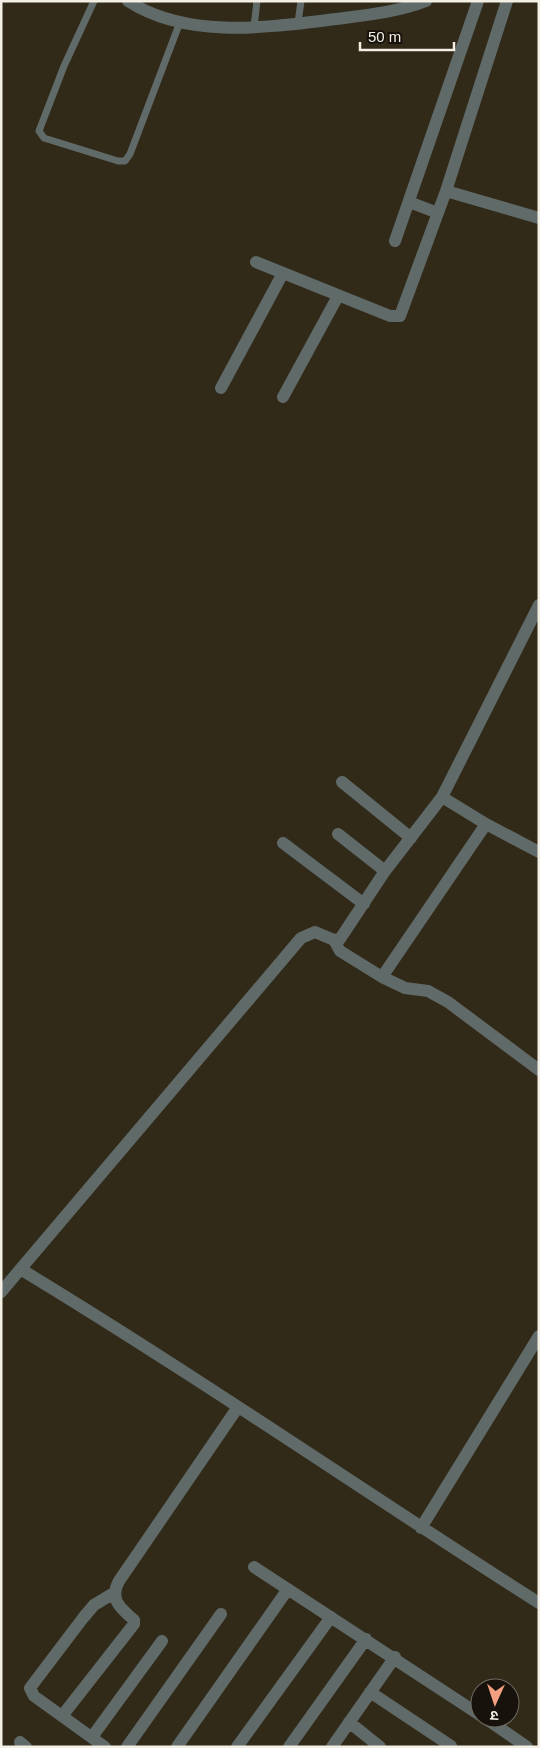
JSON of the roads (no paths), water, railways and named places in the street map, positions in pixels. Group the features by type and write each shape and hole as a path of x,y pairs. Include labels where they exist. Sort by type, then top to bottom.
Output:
{"street":[{"path":"128,1 141,10 180,22 230,28 298,23 383,13 426,1"},
{"path":"396,241 478,1"},
{"path":"256,262 390,316 400,316 446,191 507,1"},
{"path":"446,191 539,218"},
{"path":"409,202 438,213"},
{"path":"221,388 283,273"},
{"path":"283,397 338,296"},
{"path":"1,1292 22,1270 295,945 302,938 315,932 334,940 340,939 385,871 442,797 539,605"},
{"path":"342,782 411,838"},
{"path":"442,797 486,824 539,852"},
{"path":"382,977 486,824"},
{"path":"338,834 385,871"},
{"path":"283,843 364,904"},
{"path":"334,940 340,951 382,977 406,988 438,995 539,1070"},
{"path":"22,1270 134,1338 421,1528 539,1603"},
{"path":"421,1528 539,1336"},
{"path":"106,1747 34,1696 30,1688 31,1684 94,1605 114,1593 120,1581 238,1407"},
{"path":"254,1567 470,1708"},
{"path":"177,1747 288,1589"},
{"path":"62,1716 134,1624 134,1620 120,1608 114,1593"},
{"path":"126,1747 221,1614"},
{"path":"237,1747 331,1617"},
{"path":"289,1747 366,1639"},
{"path":"92,1737 162,1641"},
{"path":"332,1747 395,1658"},
{"path":"370,1692 451,1746"},
{"path":"349,1722 380,1747"},
{"path":"499,1728 527,1747"}],"lane":[{"path":"94,1 64,66 39,131 44,138 118,161 124,161 130,154 180,22"},
{"path":"254,27 257,1"},
{"path":"298,23 301,1"}]}
